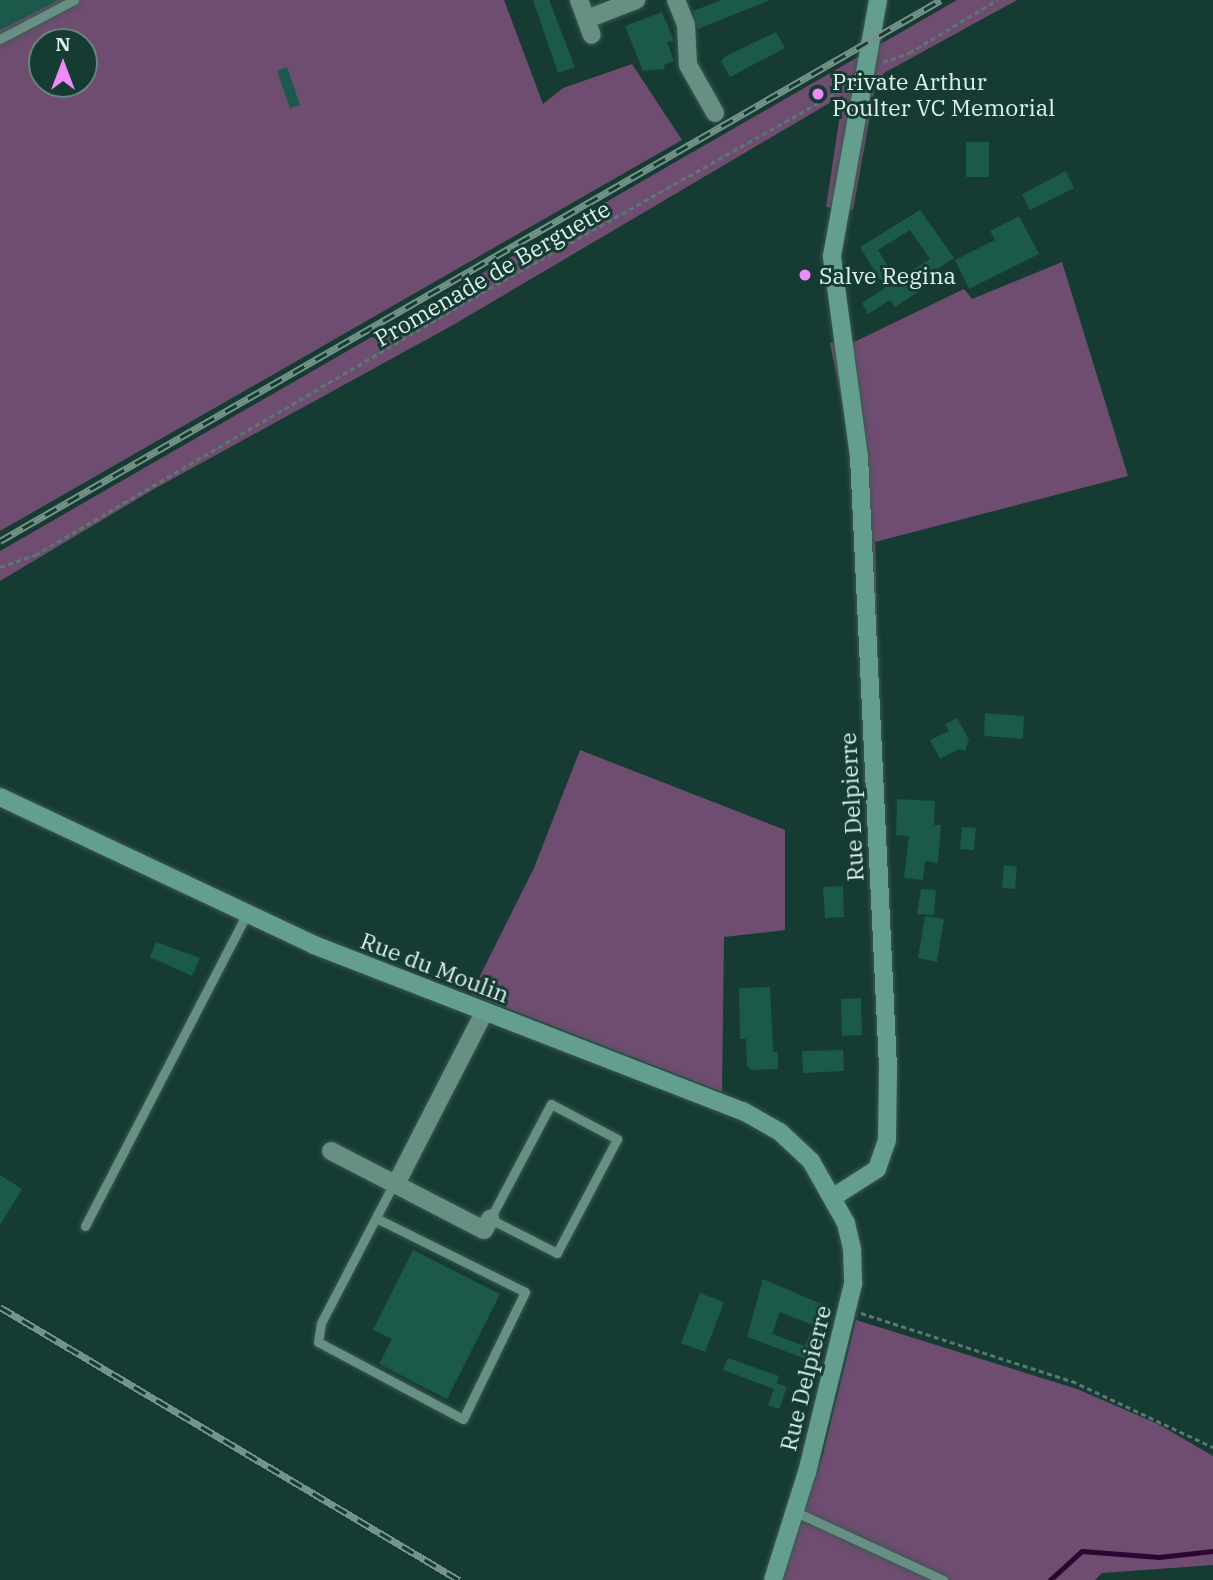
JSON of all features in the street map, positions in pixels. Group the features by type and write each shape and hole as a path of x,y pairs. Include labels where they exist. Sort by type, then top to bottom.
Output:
{"street":[{"path":"579,0 589,27 636,0"},
{"path":"676,0 685,25 688,65 715,113"},
{"name":"Rue Delpierre","path":"774,1580 796,1512 848,1309 852,1250 835,1196 870,1175 881,1162 888,1105 859,457 832,256 878,0"},
{"name":"Rue du Moulin","path":"0,797 246,916 766,1123 811,1161 835,1196"},
{"path":"395,1183 484,1013"},
{"path":"331,1151 484,1230 490,1219"}],"lane":[{"path":"0,39 74,0"},
{"path":"85,1226 246,916"},
{"path":"551,1104 617,1139 557,1253 490,1219 551,1104"},
{"path":"376,1218 525,1292 463,1419 318,1342 321,1323 376,1218 395,1183"},
{"path":"796,1512 943,1580"}],"path":[{"name":"Promenade de Berguette","path":"0,566 36,555 481,293 997,0"},
{"path":"848,1309 1072,1381 1161,1418 1213,1447"}],"shaded area":[{"path":"0,0 504,0 543,104 563,88 632,64 682,140 0,531"},
{"path":"957,0 1017,0 884,73 875,88 853,210 826,207 843,95 453,325 154,489 0,581 0,551"},
{"path":"1062,262 1128,476 875,542 879,697 862,698 850,442 830,343 854,342 964,289 972,299"},
{"path":"580,750 785,830 785,930 724,937 722,1092 471,994 534,868"},
{"path":"856,1320 1077,1389 1158,1424 1213,1456 1213,1565 1102,1573 1095,1580 782,1580 823,1454"}],"building":[{"path":"0,0 59,0 0,30"},
{"path":"533,0 549,0 575,67 558,73"},
{"path":"722,0 768,1 698,29 693,11"},
{"path":"662,12 674,41 667,42 674,61 664,65 665,69 643,71 625,26"},
{"path":"776,32 785,48 730,77 721,61 726,56"},
{"path":"287,67 300,105 290,108 277,71"},
{"path":"966,142 989,142 989,177 966,177"},
{"path":"1066,171 1074,188 1030,210 1022,194"},
{"path":"920,210 954,258 916,283 921,290 895,307 890,300 868,314 862,303 885,288 860,247","holes":["910,230 930,259 897,280 878,250"]},
{"path":"1019,216 1039,254 969,289 955,260 995,240 990,231"},
{"path":"985,713 1024,716 1023,739 984,736"},
{"path":"957,718 969,740 965,751 959,749 940,759 930,740 949,731 945,724"},
{"path":"897,799 935,801 934,825 941,825 938,863 925,861 923,880 904,878 909,836 896,835"},
{"path":"962,827 976,828 974,850 960,849"},
{"path":"1004,865 1017,867 1015,889 1002,888"},
{"path":"843,886 844,917 825,918 823,887"},
{"path":"921,889 936,890 934,915 917,914"},
{"path":"925,916 944,919 937,962 918,958"},
{"path":"156,942 200,958 192,976 150,957"},
{"path":"770,987 773,1052 778,1052 778,1069 752,1070 747,1067 746,1039 740,1039 739,988"},
{"path":"861,998 862,1035 842,1036 841,999"},
{"path":"843,1050 844,1071 803,1073 802,1051"},
{"path":"0,1175 22,1189 0,1225"},
{"path":"413,1250 500,1294 447,1399 379,1364 392,1339 373,1330"},
{"path":"763,1279 833,1309 814,1362 747,1337","holes":["780,1312 813,1325 805,1346 772,1334"]},
{"path":"700,1293 724,1302 705,1352 681,1343"},
{"path":"728,1358 779,1376 777,1383 787,1387 779,1409 768,1405 774,1389 723,1370"}],"waterway":[{"path":"1050,1580 1082,1551 1159,1557 1213,1551"}],"railway":[{"path":"0,541 941,0"},
{"path":"0,1307 459,1580"}],"place":[{"name":"Private Arthur Poulter VC Memorial","path":"818,94"},
{"name":"Salve Regina","path":"805,275"}]}
